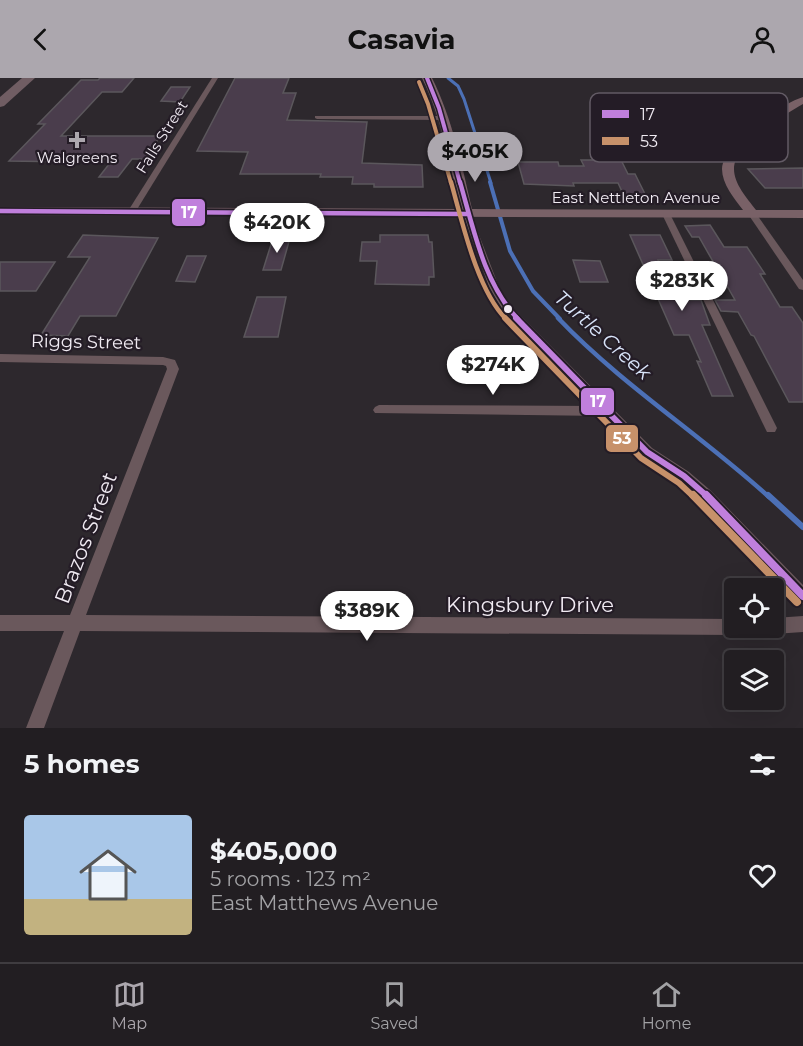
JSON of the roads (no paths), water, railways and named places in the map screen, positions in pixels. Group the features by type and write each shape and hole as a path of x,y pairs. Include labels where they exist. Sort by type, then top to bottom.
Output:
{"highway":[{"path":"0,102 28,78"}],"main road":[{"path":"427,78 442,118 467,214"},
{"path":"788,109 803,100"},
{"path":"729,162 732,184 752,214"},
{"name":"East Nettleton Avenue","path":"0,211 803,214"}],"street":[{"name":"Falls Street","path":"132,211 215,78"},
{"path":"317,117 442,118"},
{"path":"467,214 494,287 506,307 647,452 684,476 705,494 803,596"},
{"path":"666,214 771,428"},
{"path":"752,214 803,287"},
{"name":"Riggs Street","path":"0,358 171,363"},
{"name":"Brazos Street","path":"36,728 173,369 171,363"},
{"path":"379,410 607,411"},
{"name":"Kingsbury Drive","path":"0,623 724,627"},
{"path":"784,625 803,624"}],"waterway":[{"name":"Turtle Creek","path":"448,78 458,86 464,99 491,183"},
{"name":"Turtle Creek","path":"490,182 510,251 533,291 560,319"},
{"name":"Turtle Creek","path":"558,318 608,366 769,497"},
{"name":"Turtle Creek","path":"768,495 803,527"}],"place":[{"name":"Walgreens","path":"77,140"}]}
